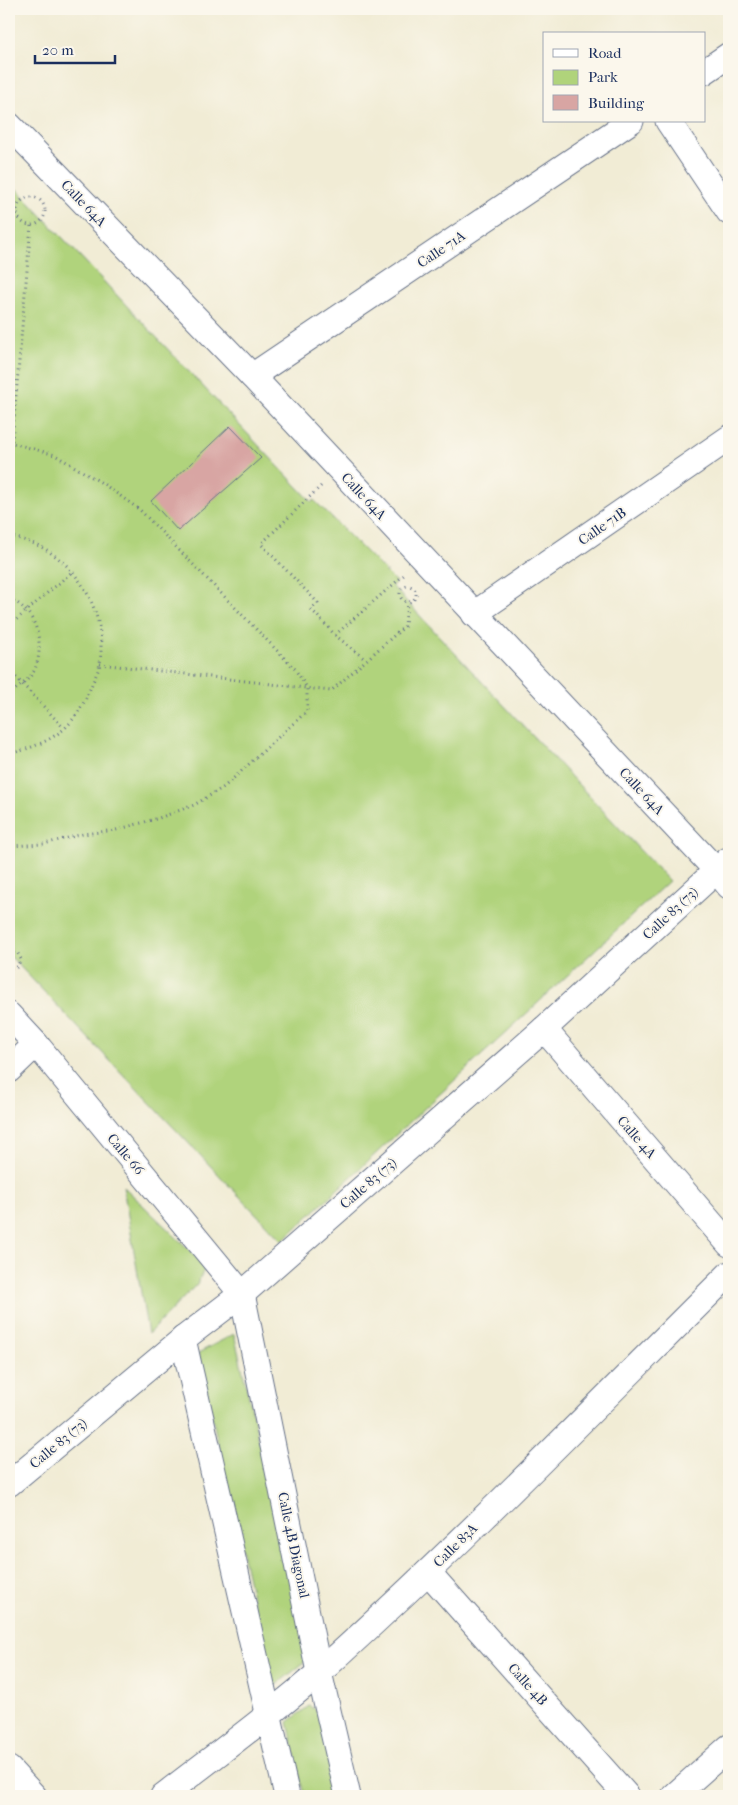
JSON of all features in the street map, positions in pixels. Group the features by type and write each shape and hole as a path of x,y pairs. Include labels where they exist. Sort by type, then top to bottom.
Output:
{"street":[{"path":"706,71 729,55"},
{"name":"Calle 71A","path":"252,376 629,122"},
{"path":"669,122 729,212"},
{"name":"Calle 64A","path":"9,125 252,376 474,614 725,871"},
{"name":"Calle 71B","path":"474,614 729,438"},
{"name":"Calle 83 (73)","path":"9,1484 183,1339 242,1294 725,871"},
{"name":"Calle 66","path":"9,1015 36,1044 242,1294"},
{"name":"Calle 4A","path":"544,1029 729,1244"},
{"path":"9,1070 36,1044"},
{"name":"Calle 83A","path":"163,1796 268,1715 320,1672 428,1572 729,1274"},
{"name":"Calle 4B Diagonal","path":"242,1294 320,1672 348,1796"},
{"path":"183,1339 287,1796"},
{"name":"Calle 4B","path":"428,1572 627,1796"},
{"path":"674,1796 729,1747"},
{"path":"9,1768 34,1796"}],"path":[{"path":"32,196 43,203 46,211 39,223 31,225 22,222 17,208 23,200 32,196"},
{"path":"9,846 44,844 83,834 116,830 159,818 194,805 224,787 307,711 307,688 295,669 140,510 102,483 55,455 11,441 31,225"},
{"path":"328,492 321,486 261,544 318,603 312,609 335,635 366,660"},
{"path":"9,536 26,540 51,552 73,571 92,601 100,636 100,664 85,703 64,728 32,748 9,754"},
{"path":"9,626 73,571"},
{"path":"335,635 409,571"},
{"path":"408,586 413,588 416,595 414,600 407,603 402,600 400,592 408,586"},
{"path":"9,599 26,611 35,625 39,640 39,656 33,672 23,685 9,694"},
{"path":"100,664 331,690 405,626 407,603"},
{"path":"9,670 64,728"},
{"path":"9,927 10,951 19,954 21,959 17,967 9,968"}],"green space":[{"path":"9,181 312,502 314,500 396,582 392,586 669,881 282,1241 9,955"},
{"path":"123,1186 206,1266 197,1284 148,1334"},
{"path":"234,1334 310,1658 272,1688 198,1353"},
{"path":"309,1706 318,1711 336,1796 304,1796 288,1722"}],"building":[{"path":"230,426 261,458 178,531 151,501"}]}
